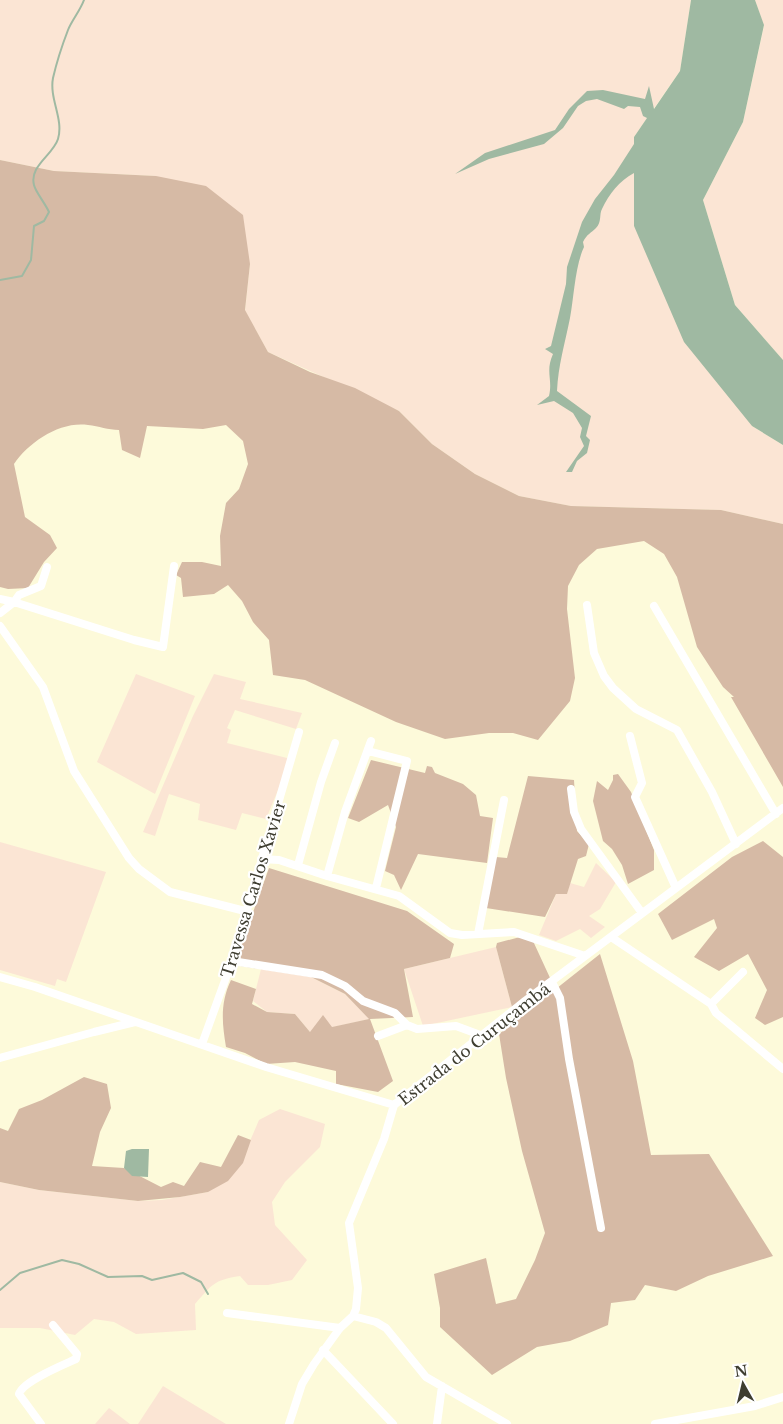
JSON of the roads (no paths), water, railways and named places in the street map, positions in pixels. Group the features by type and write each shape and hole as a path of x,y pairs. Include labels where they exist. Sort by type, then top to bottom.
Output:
{"street":[{"path":"0,599 134,640 163,646 174,566"},
{"path":"0,614 19,595 42,586 47,567"},
{"path":"587,605 594,654 604,676 613,688 636,708 678,730 712,792 736,844"},
{"path":"654,606 776,814"},
{"path":"1,628 43,687 74,771 129,858 139,869 170,892 245,911"},
{"name":"Travessa Carlos Xavier","path":"202,1044 232,961 245,911 299,732"},
{"path":"630,736 642,783 635,797 676,888"},
{"path":"327,876 345,812 371,741"},
{"path":"298,865 321,782 335,743"},
{"path":"368,751 407,761 376,888"},
{"path":"571,789 574,812 581,829 642,913"},
{"path":"478,934 504,800"},
{"name":"Estrada do Curuçambá","path":"353,1316 358,1303 358,1288 349,1223 384,1139 394,1105 484,1036 525,1001 783,808"},
{"path":"261,859 279,860 327,876 376,888 405,900 450,933 514,932 585,956"},
{"path":"611,937 711,1004 716,1014 783,1069"},
{"path":"232,961 322,975 346,986 363,1001 395,1013 408,1025 424,1030 456,1026 484,1036"},
{"path":"711,1004 743,972"},
{"path":"0,977 34,986 266,1067 394,1105"},
{"path":"552,982 560,998 569,1059 601,1228"},
{"path":"0,1058 135,1022"},
{"path":"378,1036 408,1025"},
{"path":"228,1313 340,1328"},
{"path":"289,1424 302,1384 323,1350 340,1328 353,1316 376,1322 386,1328 418,1370 507,1424"},
{"path":"41,1424 19,1394 20,1390 31,1382 76,1359 76,1354 53,1325"},
{"path":"323,1350 393,1424"},
{"path":"436,1424 442,1386"},
{"path":"655,1424 755,1406 783,1397"}],"waterway":[{"path":"0,280 22,276 31,260 34,226 44,221 49,212 35,188 33,178 38,166 58,139 59,124 53,94 53,78 68,30 84,0"},
{"path":"0,1290 20,1273 62,1260 79,1264 108,1277 142,1276 152,1280 183,1273 201,1282 208,1294"}]}
